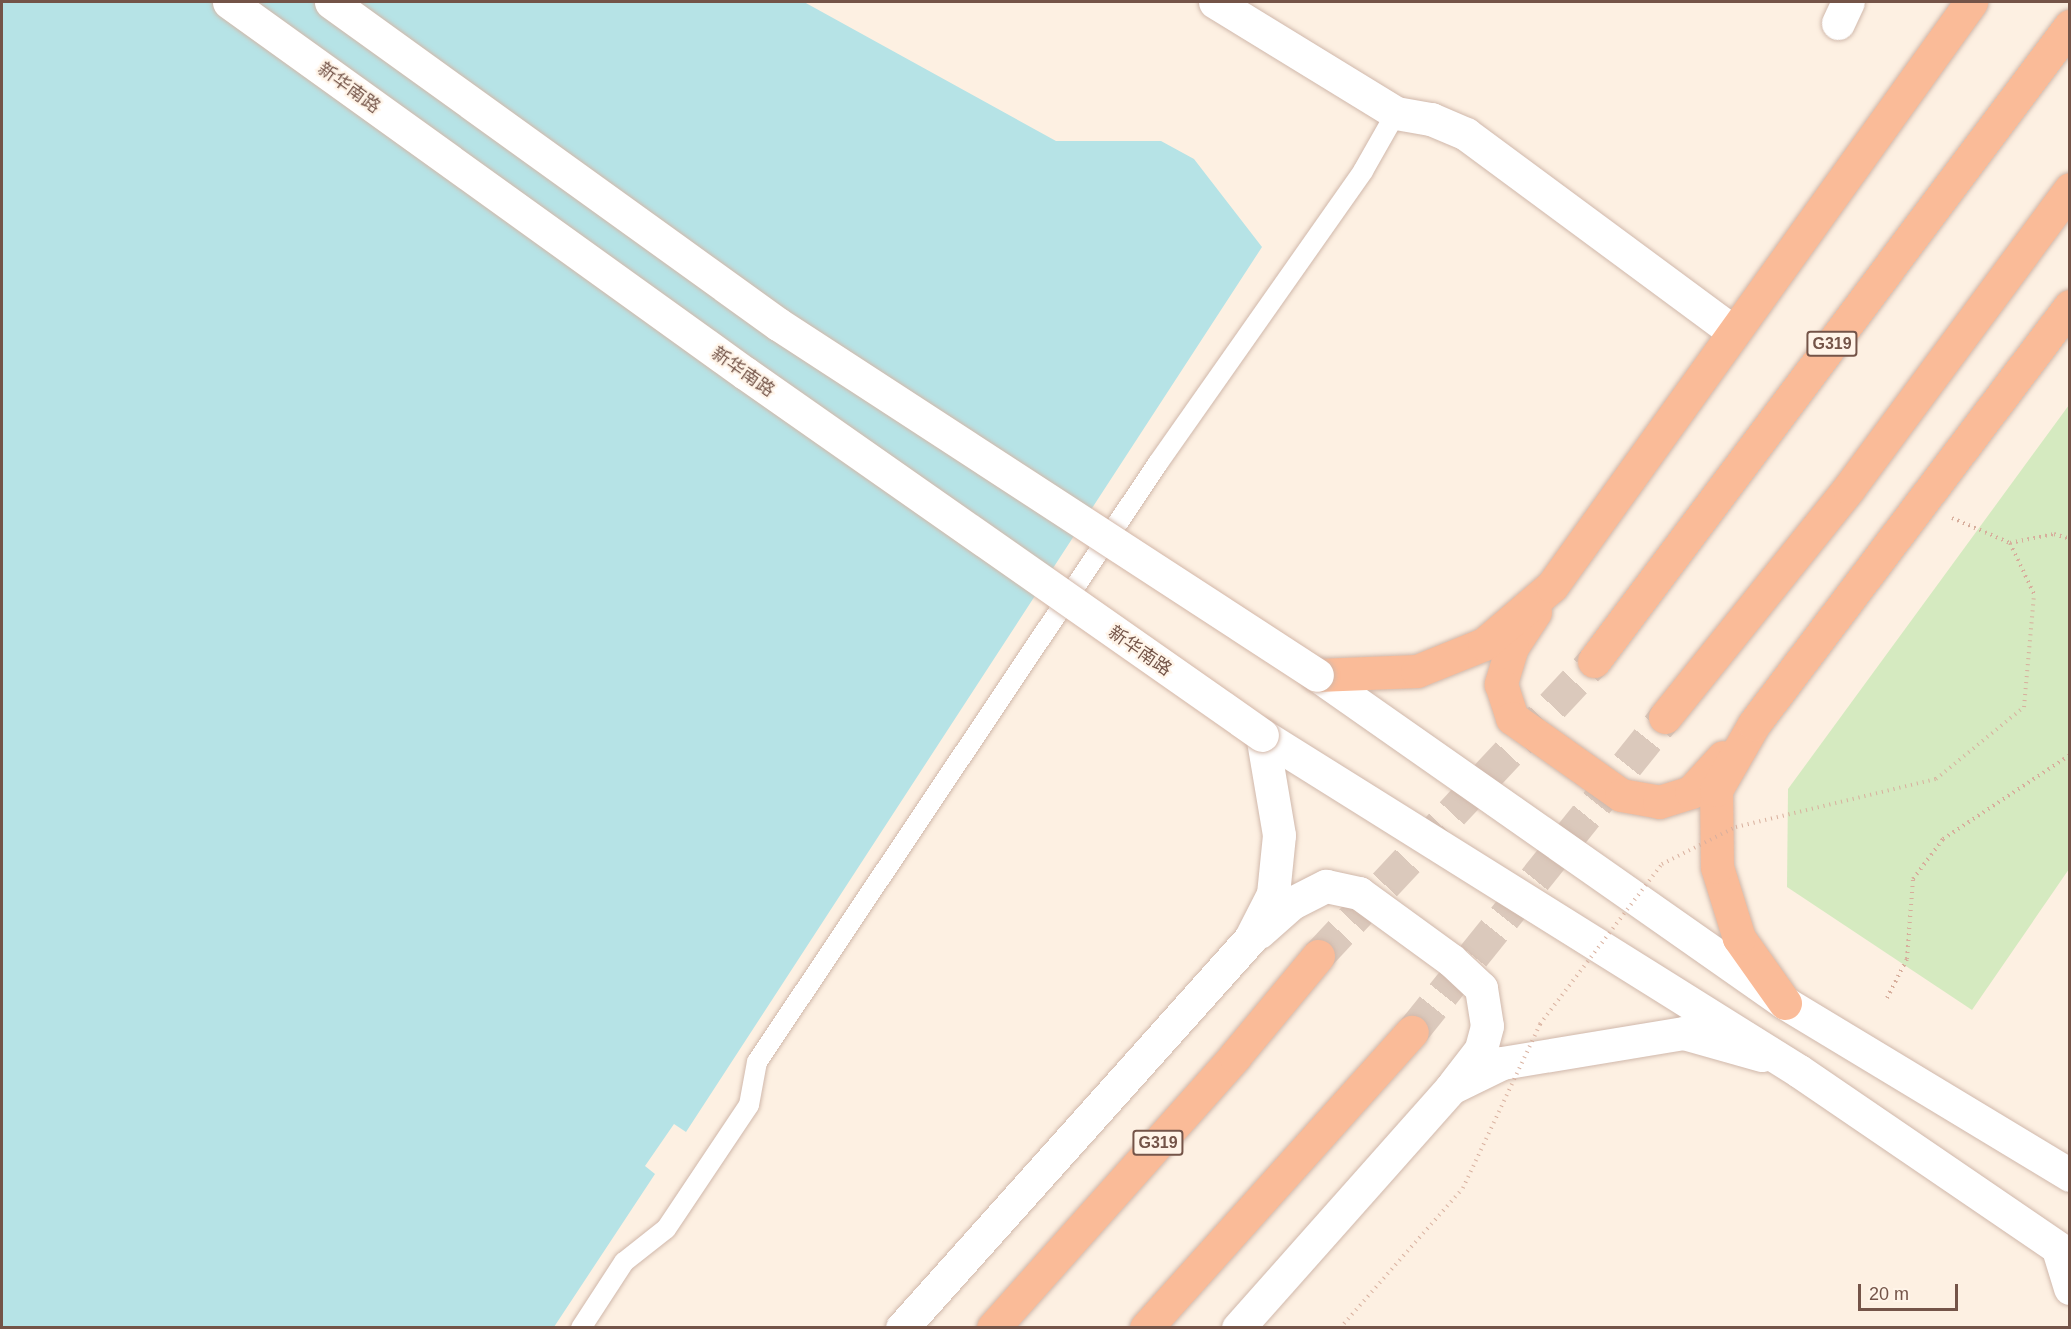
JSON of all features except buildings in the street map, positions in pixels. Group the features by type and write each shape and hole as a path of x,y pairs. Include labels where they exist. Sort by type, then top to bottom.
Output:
{"highway":[{"path":"1971,2 1731,330 1512,647 1502,684 1512,718 1621,795 1659,802 1691,792 1754,724 2070,306"},
{"name":"G319","path":"1594,662 2070,26"},
{"path":"1665,717 1849,488 2070,189"},
{"path":"1317,675 1417,671 1484,644 1552,586"},
{"path":"1754,724 1716,790 1717,867 1739,938 1785,1003"},
{"name":"G319","path":"993,1328 1236,1056 1318,956"},
{"path":"1146,1328 1412,1032"}],"main road":[{"name":"新华南路","path":"229,2 745,373 1262,735 1799,1071"},
{"path":"331,2 778,324 1317,675 1785,1003 2070,1175"},
{"path":"1215,2 1396,113 1431,119 1466,134 1731,330"},
{"path":"1250,939 1273,894 1279,835 1262,735"},
{"path":"902,1328 1250,939 1292,903 1326,886 1359,893 1451,960 1481,988 1487,1026 1481,1048 1451,1088 1238,1328"},
{"path":"1451,1088 1502,1063 1684,1033 1738,1045 1799,1071 2064,1253 2070,1288"}],"lane":[{"path":"581,1328 624,1262 666,1229 749,1105 757,1062 1158,463 1363,171 1396,113"}],"path":[{"path":"1919,504 2010,543 2054,534 2070,539"},
{"path":"1340,1328 1464,1188 1540,1024 1662,864 1736,827 1936,779 2024,707 2034,594 2010,543"},
{"path":"1887,998 1907,959 1913,879 1943,839 2070,755"}],"green space":[{"path":"2069,405 2069,869 1972,1010 1787,887 1788,789"}],"water":[{"path":"2,2 804,2 1056,141 1161,141 1194,159 1262,247 686,1132 674,1124 645,1166 655,1174 554,1327 2,1328"}],"tunnel":[{"path":"1318,956 1594,661"},
{"path":"1412,1032 1665,717"}]}
